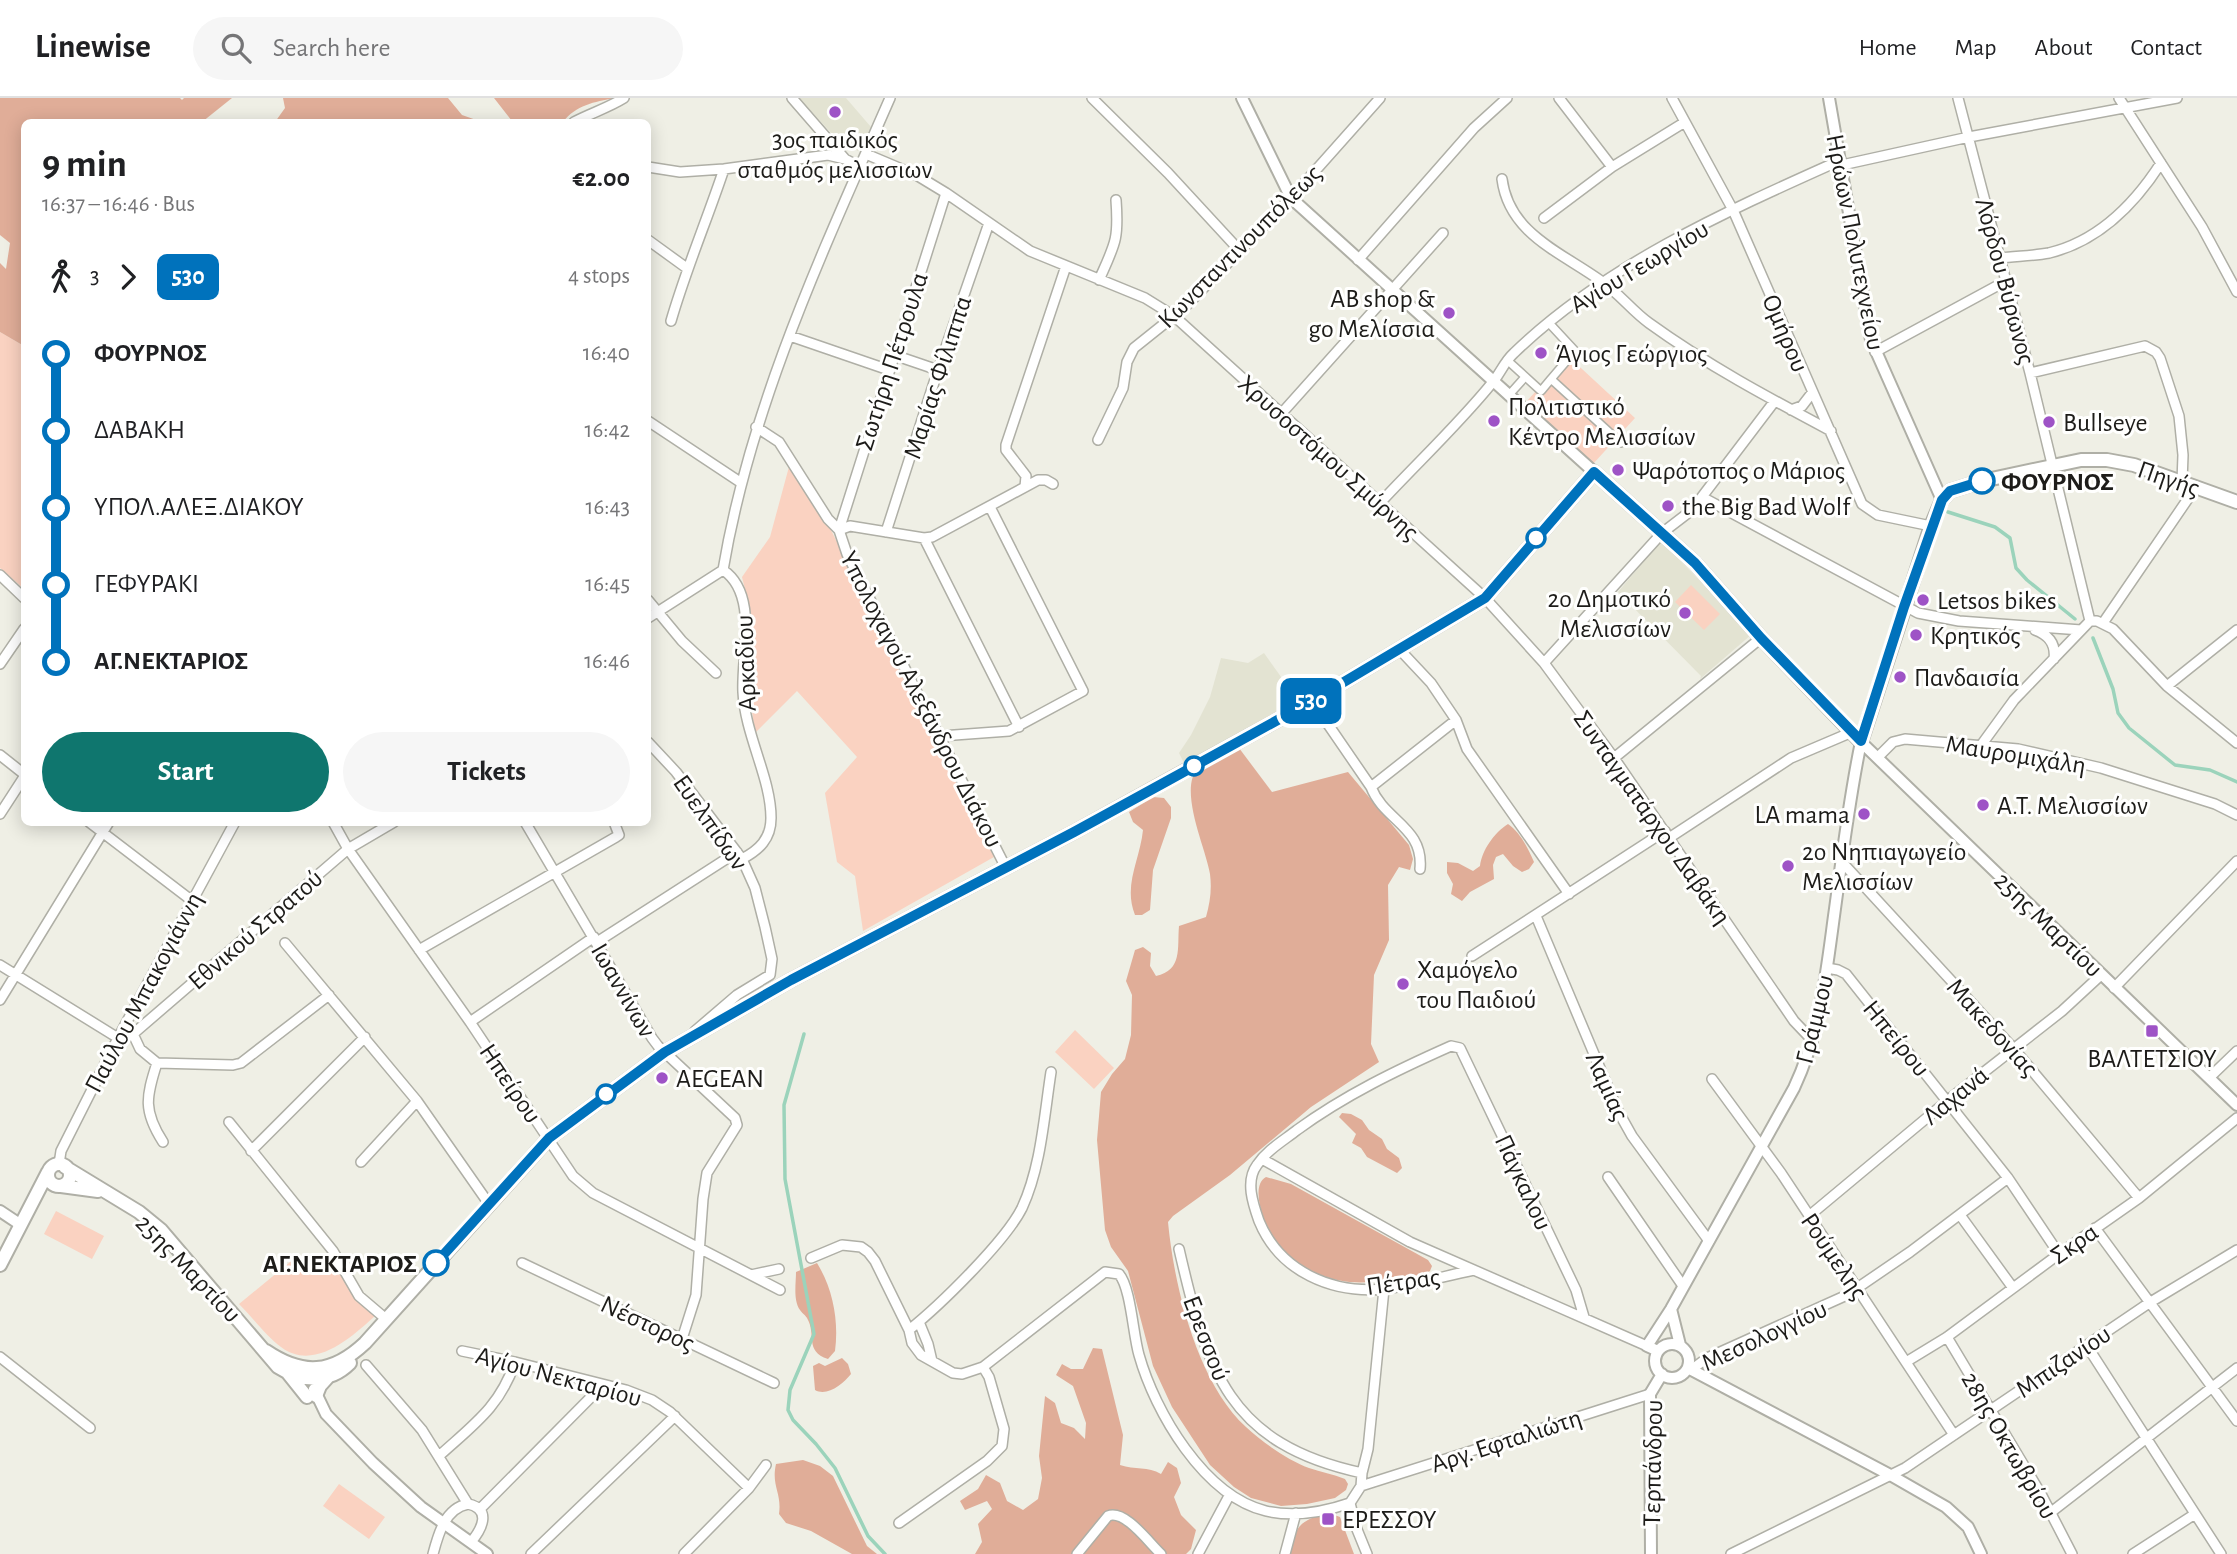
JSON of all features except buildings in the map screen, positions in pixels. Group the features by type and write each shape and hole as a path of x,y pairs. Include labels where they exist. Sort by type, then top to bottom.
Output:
{"main road":[{"name":"Πηγής","path":"1942,500 1956,488 2051,465 2081,460 2106,460 2134,465 2237,502"},
{"path":"287,1372 312,1396 329,1376 347,1367 386,1319 549,1138 665,1052 762,996 1312,701 1485,598 1594,472 1695,563 1761,638 1856,737 1871,710 1942,500"},
{"path":"1841,721 1857,720 1871,710"},
{"path":"58,1168 69,1172 69,1179 60,1186 51,1183 58,1168"},
{"name":"25ης Μαρτίου","path":"58,1168 139,1212 160,1230 267,1351 278,1367 287,1372 308,1374"},
{"name":"Παύλου Μπακογιάννη","path":"0,1265 34,1201 58,1168"},
{"name":"25ης Μαρτίου","path":"60,1186 106,1192"},
{"name":"Παύλου Μπακογιάννη","path":"34,1201 45,1191 60,1186"},
{"path":"308,1374 339,1363 365,1343"},
{"name":"25ης Μαρτίου","path":"267,1351 282,1362 308,1374"},
{"path":"308,1374 329,1376"}],"street":[{"path":"580,119 624,98"},
{"path":"792,98 845,159"},
{"path":"651,616 723,570 740,482 756,427 790,336 890,98"},
{"path":"1092,98 1168,173 1240,251"},
{"path":"1241,98 1291,198 1594,472"},
{"name":"Κωνσταντινουπόλεως","path":"1098,440 1123,388 1133,348 1174,316 1240,251 1380,98"},
{"path":"1358,260 1474,128 1507,98"},
{"path":"1559,98 1612,167"},
{"name":"Ομήρου","path":"1672,98 1733,210 1858,495 1869,511 1891,519 1931,526"},
{"name":"Ηρώων Πολυτεχνείου","path":"1829,98 1868,326 1875,352 1942,500"},
{"name":"Λόρδου Βύρωνος","path":"1958,98 2091,621"},
{"path":"2119,98 2233,272 2237,292"},
{"name":"Αγίου Γεωργίου","path":"1380,503 1494,382 1507,360 1549,323 1604,282 1651,253 1733,210 1841,163 2177,98"},
{"path":"1544,219 1612,167 1685,122"},
{"name":"Χρυσοστόμου Σμύρνης","path":"866,154 918,176 1030,251 1145,299 1174,316 1485,598"},
{"path":"651,167 680,172 724,169 828,155 845,159 860,167"},
{"path":"2000,258 2055,251 2104,227 2133,203 2161,163"},
{"path":"671,321 724,169"},
{"path":"1502,179 1509,206 1525,228 1542,242 1604,282 1635,312 1700,359 1832,432"},
{"name":"Σωτήρη Πέτρουλα","path":"839,530 946,193"},
{"path":"1099,280 1116,242 1116,200"},
{"name":"Μαρίας Φίλιππα","path":"886,532 989,223"},
{"path":"1281,414 1443,233"},
{"path":"651,242 688,269"},
{"path":"1025,487 1026,476 1006,450 1006,445 1066,266"},
{"path":"1875,352 2006,281"},
{"path":"1507,360 1541,391 1575,351 1549,323"},
{"path":"790,336 889,370"},
{"path":"2030,373 2145,346 2155,352 2168,380 2179,416 2183,444 2182,482"},
{"path":"894,355 938,370"},
{"path":"1508,396 1525,377"},
{"path":"1551,379 1621,443"},
{"path":"1791,410 1802,406 1812,393"},
{"path":"1544,663 1662,533 1686,516 1774,402"},
{"path":"651,423 740,482"},
{"name":"Υπολοχαγού Αλεξάνδρου Διάκου","path":"756,427 779,442 828,519 839,530 847,554 942,736 1006,867"},
{"path":"839,530 850,526 932,537 1038,480 1053,484"},
{"path":"2104,623 2196,487"},
{"path":"1702,497 1904,607 1940,618 2081,631"},
{"path":"942,736 1009,731 1083,691 990,507"},
{"path":"924,538 1019,727"},
{"name":"Αρκαδίου","path":"470,1022 595,940 739,855 757,851 764,842 771,818 768,794 746,717 743,694 744,606 733,578 723,570"},
{"path":"0,576 21,595"},
{"name":"Συνταγματάρχου Δαβάκη","path":"1485,598 1544,663 1614,758 1794,1021 1813,1041"},
{"path":"651,604 716,673"},
{"path":"1982,744 2014,700 2091,621 2104,623 2113,629 2167,686 2237,743"},
{"path":"2025,626 2042,633 2051,641 2055,650 2054,660"},
{"path":"2167,686 2237,630"},
{"path":"0,664 21,633"},
{"path":"1614,758 1761,638"},
{"path":"1400,650 1431,683 1455,720 1467,749 1569,894"},
{"path":"1312,701 1383,807 1408,829 1421,857 1420,869"},
{"path":"1371,787 1455,720"},
{"path":"1472,956 1791,758 1856,737"},
{"name":"25ης Μαρτίου","path":"1856,737 2237,1105"},
{"name":"Γράμμου","path":"1653,1348 1683,1286 1794,1088 1813,1041 1828,968 1856,737"},
{"name":"Μαυρομιχάλη","path":"1878,757 1888,745 1898,739 2018,749 2101,768 2216,804 2237,815"},
{"name":"Ευελπίδων","path":"651,745 676,772 739,855 755,888 772,967 770,975 728,1002 690,1036"},
{"path":"0,755 21,773"},
{"path":"0,814 21,781"},
{"path":"94,826 191,900"},
{"path":"0,1000 107,826"},
{"name":"Παύλου Μπακογιάννη","path":"58,1168 61,1151 118,1038 233,826"},
{"name":"Ηπείρου","path":"335,826 348,849 470,1022 573,1176 583,1186 780,1290"},
{"name":"Εθνικού Στρατού","path":"118,1038 133,1034 348,849 387,826"},
{"name":"Ιωαννίνων","path":"527,826 652,1038 735,1118 737,1125 707,1173 695,1302 682,1339"},
{"path":"419,950 619,835 616,826"},
{"name":"Μακεδονίας","path":"1842,861 2014,1048 2139,1198"},
{"path":"2114,988 2237,861"},
{"name":"Λαμίας","path":"1536,916 1618,1111 1632,1136 1709,1241"},
{"path":"285,943 417,1101 489,1204"},
{"path":"0,965 118,1038"},
{"name":"Ηπείρου","path":"1828,968 1846,974 2008,1178 2059,1254"},
{"name":"Λαχανά","path":"1809,1216 1947,1101 2062,1011 2101,975"},
{"path":"133,1034 140,1049 157,1063 241,1063 329,995"},
{"path":"251,1151 365,1037"},
{"name":"Πάγκαλου","path":"1262,1159 1269,1150 1361,1088 1451,1046 1460,1048 1576,1290 1584,1317"},
{"path":"2210,1077 2237,1051"},
{"path":"157,1063 147,1108 153,1126 163,1142"},
{"path":"909,1330 996,1244 1021,1209 1030,1187 1041,1137 1051,1072"},
{"name":"Ρούμελης","path":"1712,1079 1762,1146 1954,1435"},
{"path":"361,1162 417,1101"},
{"name":"Σκρα","path":"1906,1363 1947,1337 2139,1198 2237,1118"},
{"path":"229,1122 332,1251 359,1296 386,1319"},
{"path":"1262,1159 1383,1228 1474,1270 1653,1348 1680,1345"},
{"name":"Πέτρας","path":"1262,1159 1251,1177 1252,1199 1270,1242 1291,1265 1314,1279 1342,1287 1384,1289 1474,1270"},
{"path":"1608,1178 1683,1286"},
{"name":"Μεσολογγίου","path":"1689,1369 1707,1357 1835,1302 1960,1215 2008,1178"},
{"path":"0,1211 21,1225"},
{"path":"1960,1215 2013,1288"},
{"path":"2095,1228 2237,1421"},
{"path":"811,1258 842,1245 852,1244 868,1252 909,1330 916,1350 944,1369 962,1374 983,1367 1105,1272 1119,1274 1127,1286 1140,1358 1156,1398 1182,1444 1201,1467 1230,1494 1266,1511 1296,1513 1326,1510 1350,1503 1361,1486 1368,1449 1384,1289"},
{"name":"Ερεσσού","path":"1179,1249 1204,1342 1236,1405 1268,1436 1317,1461 1362,1473"},
{"name":"Μπιζανίου","path":"1731,1554 1892,1476 2149,1303 2237,1250"},
{"name":"Νέστορος","path":"522,1264 774,1383"},
{"path":"751,1275 779,1269"},
{"path":"1671,1309 1680,1345 1688,1355 1689,1369"},
{"path":"919,1322 932,1361"},
{"name":"28ης Οκτωβρίου","path":"1947,1337 1992,1410 2072,1554"},
{"path":"2087,1346 2221,1554"},
{"path":"1653,1348 1656,1366 1662,1374 1676,1377 1689,1369"},
{"name":"Αγίου Νεκταρίου","path":"462,1351 515,1362 652,1399 675,1416 749,1488"},
{"path":"0,1357 90,1428"},
{"path":"439,1456 495,1403 507,1384 515,1362"},
{"path":"366,1365 422,1430 468,1504 480,1509"},
{"path":"899,1523 987,1461 1002,1446 1004,1429 992,1384 983,1367"},
{"path":"2050,1513 2237,1368"},
{"path":"1689,1369 1946,1507 1959,1518 1975,1539 1981,1554"},
{"path":"308,1374 312,1396 373,1463 421,1507 487,1554"},
{"name":"Τερπάνδρου","path":"1651,1554 1650,1394 1662,1374"},
{"path":"480,1509 603,1385"},
{"name":"Αργ. Εφταλιώτη","path":"1361,1486 1650,1394"},
{"path":"531,1554 675,1416"},
{"path":"684,1554 749,1488 766,1465"},
{"path":"1198,1554 1230,1494"},
{"path":"1350,1503 1367,1553"},
{"path":"433,1554 439,1530 457,1507 468,1504"},
{"path":"471,1542 483,1524 480,1509"},
{"path":"1284,1554 1296,1513"},
{"path":"1077,1554 1108,1516 1114,1514 1133,1525 1161,1554"},
{"path":"2133,1554 2195,1514"}],"shaded area":[{"path":"0,98 232,98 206,119 21,119 21,344 0,332 0,263 6,269 10,243 0,235"},
{"path":"283,98 448,98 462,115 473,119 277,119 285,108"},
{"path":"494,98 615,98 580,108 566,119 510,119"},
{"name":"3ος παιδικός σταθμός μελισσιων","path":"799,98 846,98 871,127 858,151 835,137"},
{"path":"0,332 21,344 21,586 0,568"},
{"path":"1568,356 1635,418 1593,464 1526,402"},
{"path":"790,463 827,522 994,857 863,931 855,876 837,862 825,793 857,757 797,691 755,733 748,682 753,622 742,577 770,537"},
{"name":"2ο Δημοτικό Μελισσίων","path":"1661,541 1752,634 1700,679 1701,676 1618,592"},
{"path":"1691,585 1720,614 1704,630 1675,602"},
{"path":"1264,653 1299,702 1186,767 1179,753 1210,697 1221,658 1248,663"},
{"path":"1239,748 1272,792 1348,772 1409,845 1413,859 1410,870 1399,867 1388,885 1389,940 1374,975 1371,1044 1379,1062 1311,1107 1230,1175 1168,1222 1176,1275 1191,1332 1214,1385 1229,1408 1246,1427 1276,1450 1309,1468 1345,1479 1348,1484 1346,1490 1335,1498 1281,1506 1251,1498 1234,1487 1210,1465 1172,1407 1153,1366 1128,1271 1111,1247 1105,1230 1097,1140 1101,1092 1125,1059 1131,1035 1132,995 1126,981 1135,950 1143,947 1151,953 1150,966 1156,976 1165,973 1171,969 1177,957 1179,926 1206,917 1211,880 1194,818 1191,788 1193,775 1204,763"},
{"path":"1153,797 1164,798 1171,807 1171,818 1153,870 1150,910 1142,915 1135,915 1131,883 1143,830 1133,822 1129,812"},
{"path":"1508,824 1520,836 1532,857 1534,862 1529,869 1522,872 1503,854 1496,857 1493,865 1494,879 1470,892 1462,901 1451,894 1453,884 1447,873 1447,862 1458,863 1473,871 1480,866 1489,842"},
{"path":"1075,1030 1114,1068 1094,1089 1055,1052"},
{"path":"1342,1113 1362,1120 1369,1130 1382,1139 1387,1149 1399,1158 1402,1168 1397,1173 1367,1157 1361,1148 1352,1143 1356,1134 1339,1117"},
{"path":"1266,1177 1291,1184 1428,1260 1432,1266 1430,1271 1411,1278 1361,1282 1334,1279 1305,1267 1283,1249 1267,1226 1259,1197 1261,1182"},
{"path":"56,1211 104,1236 92,1259 44,1234"},
{"path":"332,1257 355,1298 376,1315 332,1349 306,1356 294,1354 275,1343 239,1304 295,1258 316,1270"},
{"path":"817,1263 831,1294 835,1317 835,1351 828,1359 813,1347 810,1324 798,1306 796,1297 796,1272"},
{"path":"1093,1348 1102,1349 1123,1435 1120,1465 1161,1474 1168,1462 1177,1468 1181,1483 1174,1497 1181,1515 1196,1530 1191,1549 1186,1554 975,1554 982,1542 978,1524 992,1509 987,1501 965,1510 960,1501 978,1489 986,1475 1000,1483 1007,1501 1023,1510 1038,1499 1042,1478 1039,1456 1045,1396 1055,1403 1061,1423 1074,1428 1085,1439 1086,1423 1073,1386 1056,1375 1062,1364 1071,1369 1083,1369"},
{"path":"842,1358 848,1364 851,1374 830,1391 815,1390 813,1366 819,1363 825,1366"},
{"path":"803,1460 820,1466 833,1476 867,1546 877,1554 852,1554 811,1531 786,1523 779,1514 776,1464"},
{"path":"339,1484 385,1517 369,1539 323,1506"},
{"path":"1329,1513 1340,1517 1354,1554 1289,1554 1300,1526 1311,1518"}],"waterway":[{"path":"1948,512 1995,527 2010,538 2016,568 2075,619"},
{"path":"2093,638 2113,689 2118,713 2129,728 2175,765 2210,770 2237,782"},
{"path":"804,1034 784,1105 785,1179 814,1334 790,1390 788,1410 793,1420 835,1468 868,1536 885,1554"}],"bus line":[{"name":"530","path":"436,1263 549,1138 665,1052 791,980 1074,832 1312,701 1485,598 1594,472 1695,563 1761,638 1861,741 1931,526 1942,500 1956,488 1982,481"}],"place":[{"name":"3ος παιδικός σταθμός μελισσιων","path":"835,112"},
{"name":"AB shop & go Μελίσσια","path":"1449,313"},
{"name":"Άγιος Γεώργιος","path":"1541,353"},
{"name":"Πολιτιστικό Κέντρο Μελισσίων","path":"1494,421"},
{"name":"Bullseye","path":"2049,422"},
{"name":"Ψαρότοπος ο Μάριος","path":"1618,470"},
{"name":"ΦΟΥΡΝΟΣ","path":"1982,481"},
{"name":"the Big Bad Wolf","path":"1668,506"},
{"name":"Letsos bikes","path":"1923,600"},
{"name":"2ο Δημοτικό Μελισσίων","path":"1685,613"},
{"name":"Κρητικός","path":"1916,635"},
{"name":"Πανδαισία","path":"1900,677"},
{"name":"Α.Τ. Μελισσίων","path":"1983,805"},
{"name":"LA mama","path":"1864,814"},
{"name":"2ο Νηπιαγωγείο Μελισσίων","path":"1788,866"},
{"name":"Χαμόγελο του Παιδιού","path":"1403,984"},
{"name":"ΒΑΛΤΕΤΣΙΟΥ","path":"2152,1031"},
{"name":"AEGEAN","path":"662,1078"},
{"name":"ΑΓ.ΝΕΚΤΑΡΙΟΣ","path":"436,1263"},
{"name":"ΕΡΕΣΣΟΥ","path":"1328,1519"}]}
